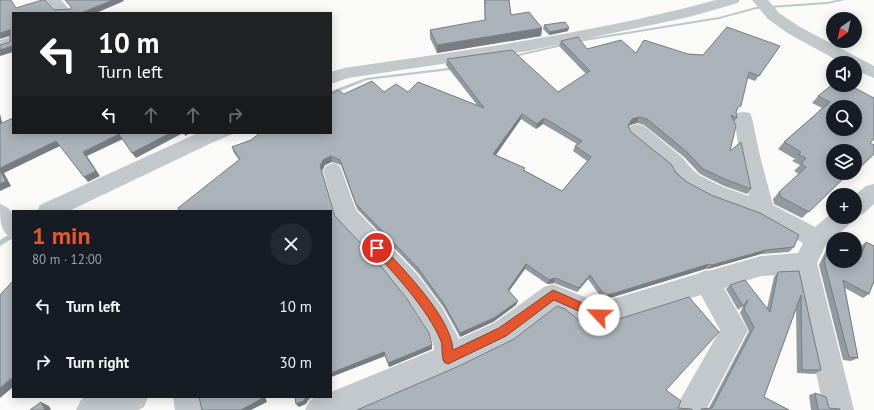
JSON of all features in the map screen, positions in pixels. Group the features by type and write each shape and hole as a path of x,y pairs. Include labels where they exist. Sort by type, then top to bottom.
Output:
{"street":[{"path":"53,0 64,12"},
{"path":"332,79 344,73 528,46 689,12 733,0"},
{"path":"761,2 774,17 816,43 841,56"},
{"path":"0,45 12,41"},
{"path":"862,67 874,73"},
{"path":"743,118 750,156 764,211"},
{"path":"637,131 676,163 678,168 694,182 764,211 817,239"},
{"path":"50,210 213,134"},
{"path":"334,171 346,214 408,282 430,312 447,341 448,358"},
{"path":"862,202 874,192"},
{"path":"835,224 817,239 804,263 839,410"},
{"path":"320,410 343,403 448,358 503,332 553,295 599,315 706,281 761,266 804,263"},
{"path":"690,410 735,330 706,281"},
{"path":"91,410 105,402 128,398"},
{"path":"187,398 190,410"}],"building":[{"path":"0,0 11,0 16,8 45,0 54,10 71,9 65,0 113,0 83,12 12,12 12,46 0,50 0,45 10,42 10,30 0,33"},
{"path":"485,0 509,0 511,15 529,12 542,28 437,45 430,30 485,20"},
{"path":"565,22 569,28 550,32 544,25"},
{"path":"727,27 780,46 759,76 749,72 741,106 738,107 736,112 737,118 731,115 736,126 730,151 741,142 751,189 703,169 687,152 647,119 639,117 632,119 628,126 631,132 671,164 677,174 687,182 711,195 760,213 799,235 794,247 766,250 712,265 709,264 605,296 590,275 579,288 555,278 549,280 526,264 508,290 518,301 494,318 460,333 444,304 418,268 356,204 340,160 331,156 323,160 320,166 335,216 376,260 407,299 429,333 432,345 388,363 384,352 332,373 332,210 179,210 178,208 240,159 232,147 251,140 259,134 332,134 332,93 338,90 344,94 372,81 384,92 396,84 408,92 418,82 484,108 447,59 512,50 558,92 590,71 561,41 578,37 587,49 621,40 636,53 644,40 688,54 703,55","holes":["522,114 537,124 544,118 582,141 575,146 591,157 562,191 523,170 525,168 493,154"]},
{"path":"826,90 826,92 862,92 874,98 874,139 870,143 874,145 874,154 862,165 862,144 826,144 826,180 842,180 834,188 826,188 826,195 809,212 781,197 779,192 806,167 801,164 806,158 798,154 801,152 784,142 826,105 826,136 862,136 862,100 826,100 818,96"},
{"path":"12,118 12,134 119,134 83,152 96,171 84,177 56,141 0,168 0,124"},
{"path":"119,134 168,134 132,153"},
{"path":"0,171 6,181 0,184"},
{"path":"866,242 874,246 874,281 869,294 843,280 858,358 849,357 824,261 826,257 826,268 862,268 862,254"},
{"path":"799,271 821,370 802,370 801,295 764,397 789,410 701,410 712,408 754,327 744,309 748,300 743,306 730,285 745,280 770,312 778,272"},
{"path":"12,282 12,378 0,388 0,295"},
{"path":"689,297 719,332 666,390 681,401 678,408 693,410 357,410 459,366 514,339 557,306 565,309 597,334 619,319"},
{"path":"815,393 826,397 829,408 840,410 818,410"},
{"path":"199,398 263,398 241,410 202,410"},
{"path":"295,398 306,398 304,401 296,404"},
{"path":"41,402 45,410 30,410"}],"waterway":[{"path":"510,57 584,40 719,18 756,8 827,3 843,0"},
{"path":"332,93 366,79 456,68"},
{"path":"216,139 228,134"},
{"path":"0,243 12,236"}],"route":[{"path":"377,248 408,282 434,318 447,341 448,358 503,332 553,295 599,315"}]}
